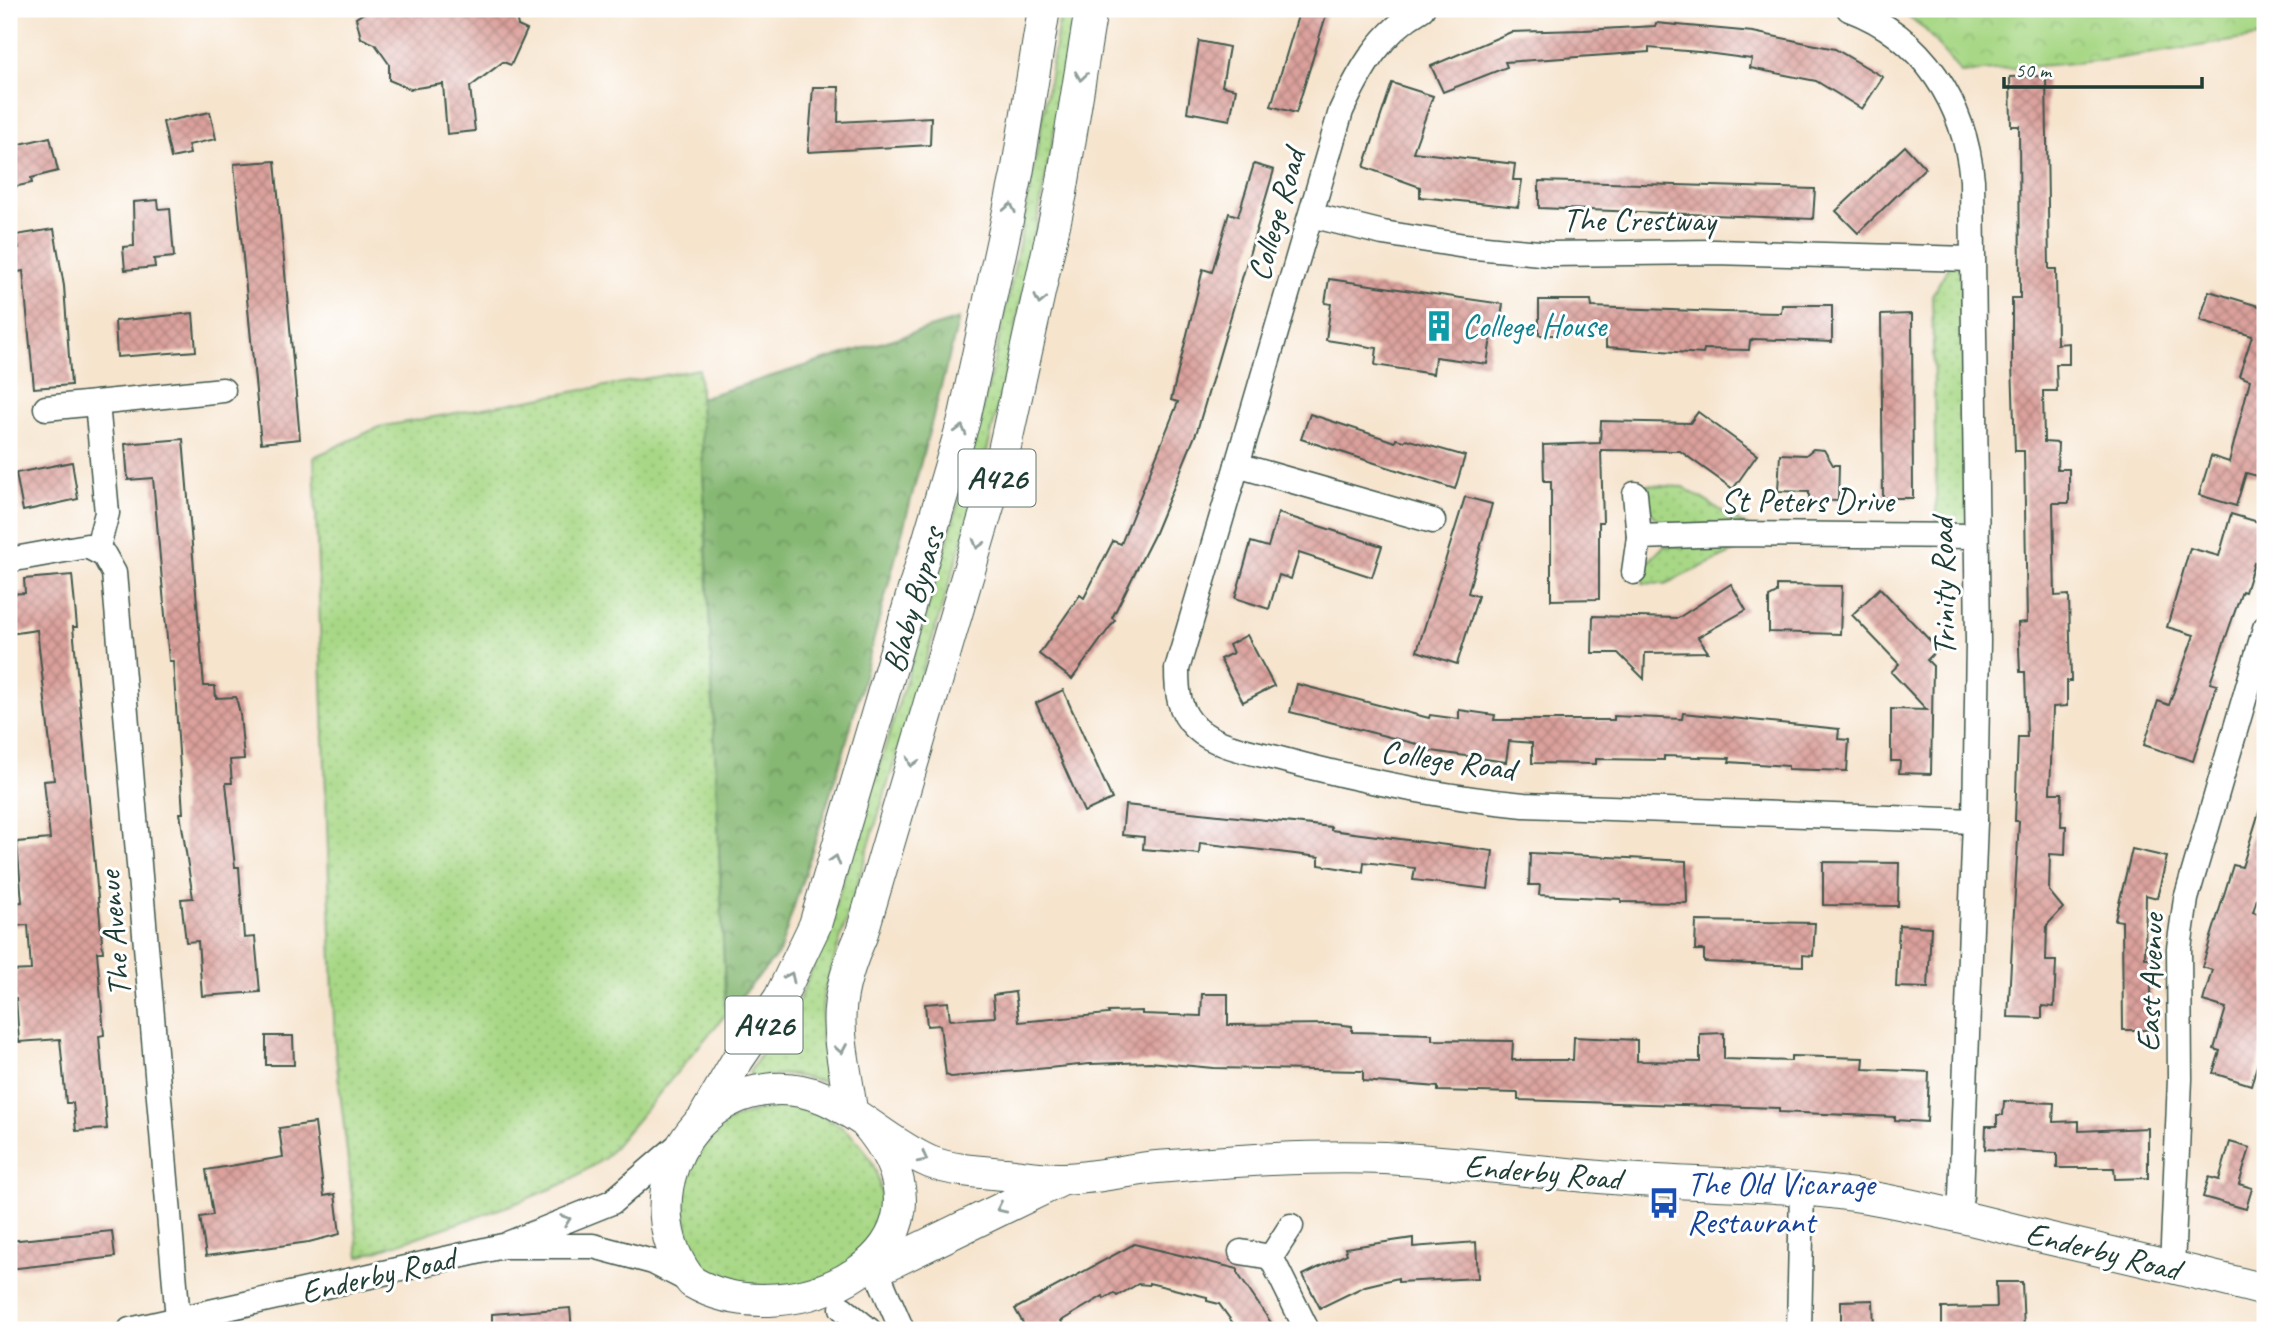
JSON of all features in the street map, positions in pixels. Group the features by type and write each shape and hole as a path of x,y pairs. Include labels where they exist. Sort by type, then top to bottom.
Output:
{"main road":[{"name":"Blaby Bypass","path":"694,1129 780,998 819,913 912,605 964,420 1017,174 1044,9"},
{"name":"Blaby Bypass","path":"858,1116 837,1021 840,994 861,936 1003,455 1062,192 1091,9"},
{"path":"725,1324 673,1250 665,1217 667,1179 694,1129 730,1100 767,1089 811,1092 858,1116 935,1164 1063,1179"},
{"path":"698,1288 736,1314 758,1321 802,1322 835,1316 861,1294 881,1270 897,1233 900,1194 889,1155 858,1116"},
{"name":"Enderby Road","path":"1063,1179 1149,1168 1330,1157 1389,1158 1621,1179 1802,1189 1872,1198 1958,1216 2265,1290"},
{"path":"881,1270 1063,1179"}],"street":[{"name":"College Road","path":"1422,9 1377,46 1357,75 1341,111 1177,669 1177,696 1186,716 1198,730 1219,741 1352,779 1470,800 1524,805 1975,821"},
{"name":"Trinity Road","path":"1849,9 1894,33 1922,58 1946,90 1960,118 1969,148 1972,180 1971,259 1977,442 1974,536 1978,641 1975,821 1961,1196 1958,1216"},
{"name":"The Crestway","path":"1311,215 1383,233 1465,246 1549,254 1714,252 1971,259"},
{"path":"46,408 223,390"},
{"path":"9,560 76,546 97,550 107,513 97,403"},
{"path":"1237,466 1433,522"},
{"path":"1634,494 1639,537 1634,572"},
{"name":"St Peters Drive","path":"1639,537 1730,534 1974,536"},
{"name":"The Avenue","path":"97,550 104,555 114,573 116,583 178,1319"},
{"name":"East Avenue","path":"2172,1268 2180,1079 2179,948 2186,899 2265,628"},
{"name":"Enderby Road","path":"503,1246 538,1229 612,1202 694,1129"},
{"path":"1799,1330 1802,1189"},
{"path":"1271,1257 1291,1226"},
{"name":"Enderby Road","path":"130,1330 503,1246 593,1246 653,1262 698,1288"},
{"path":"1241,1252 1271,1257"},
{"path":"1271,1257 1307,1330"},
{"path":"881,1270 902,1330"},
{"path":"835,1316 869,1330"}],"green space":[{"path":"1061,9 1074,9 1071,34 1027,273 987,450 972,509 823,996 821,1037 830,1083 787,1074 753,1079 749,1072 800,998 825,937 935,584 968,466 1008,296"},
{"path":"1898,9 2265,9 2265,36 2107,60 1961,73 1924,28"},
{"path":"1953,259 1971,259 1974,536 1937,533 1932,295"},
{"path":"959,319 844,751 779,953 726,1014 700,398"},
{"path":"699,369 726,1014 605,1158 563,1184 514,1204 359,1257 335,1048 314,457 379,427"},
{"path":"1644,485 1683,487 1746,526 1696,529 1666,524 1654,516 1647,503"},
{"path":"1664,546 1744,547 1665,584 1643,583 1643,567"},
{"path":"785,1107 805,1110 823,1117 855,1138 867,1153 875,1170 881,1211 878,1229 867,1258 781,1302 734,1285 711,1273 698,1256 690,1236 685,1215 685,1193 698,1152 711,1135 728,1122 742,1116"}],"building":[{"path":"370,9 515,9 518,26 527,30 511,65 503,62 470,87 475,131 447,134 443,84 410,89 389,80 389,64 375,44 361,38 356,18"},
{"path":"1300,9 1328,9 1296,113 1271,106"},
{"path":"1656,23 1753,32 1835,49 1883,77 1862,109 1816,81 1750,68 1752,59 1699,52 1649,48 1649,52 1505,62 1507,67 1443,92 1431,66 1511,32 1655,26"},
{"path":"1199,41 1229,47 1222,86 1236,89 1230,120 1187,112"},
{"path":"2046,76 2049,269 2056,269 2057,344 2069,343 2069,364 2056,364 2057,391 2043,391 2044,442 2058,443 2057,469 2069,469 2069,503 2053,503 2055,596 2069,595 2071,681 2067,681 2067,706 2053,707 2050,793 2062,793 2061,826 2066,826 2065,855 2050,854 2049,891 2063,908 2047,925 2046,961 2056,961 2054,1007 2042,1006 2042,1018 2008,1017 2019,821 2015,821 2018,737 2027,737 2025,672 2020,672 2018,623 2027,622 2024,451 2015,451 2012,364 2012,298 2020,298 2019,126 2011,126 2010,77"},
{"path":"1392,83 1433,96 1413,152 1515,164 1513,180 1522,180 1518,207 1420,197 1420,187 1364,167"},
{"path":"813,87 839,87 838,122 931,117 930,145 808,152"},
{"path":"210,112 216,139 188,145 190,154 171,158 163,122"},
{"path":"50,137 58,171 31,178 32,183 9,188 9,156 18,153 16,145"},
{"path":"1905,146 1925,168 1858,233 1836,211"},
{"path":"275,161 300,439 261,443 234,164"},
{"path":"1254,164 1274,170 1197,431 1154,535 1112,618 1115,620 1072,679 1039,654 1080,595 1084,598 1113,541 1121,544 1178,402 1171,400 1203,269 1212,272 1229,213 1238,216"},
{"path":"1539,181 1815,189 1813,219 1539,208"},
{"path":"158,200 159,209 170,208 174,257 154,259 155,267 125,270 123,247 134,246 133,202"},
{"path":"54,229 64,286 71,385 34,388 23,271 9,274 9,250 19,248 16,235"},
{"name":"College House","path":"1329,279 1503,304 1499,332 1492,331 1487,364 1435,357 1433,374 1375,365 1377,348 1326,340 1331,304 1325,303"},
{"path":"2209,291 2265,308 2265,478 2246,473 2236,506 2199,495 2211,456 2229,462 2250,380 2239,376 2252,336 2200,320"},
{"path":"1539,300 1591,300 1592,307 1722,312 1781,313 1782,305 1832,305 1832,342 1754,339 1750,341 1749,350 1704,349 1703,354 1606,347 1606,335 1539,335"},
{"path":"193,313 196,351 117,357 115,321"},
{"path":"1912,314 1913,498 1883,498 1881,315"},
{"path":"1698,412 1757,455 1733,489 1680,451 1601,450 1603,522 1599,522 1599,599 1551,600 1551,481 1544,481 1543,445 1600,443 1601,421 1690,423"},
{"path":"1310,414 1395,442 1396,439 1406,439 1465,456 1455,489 1301,439"},
{"path":"183,439 204,686 215,686 216,698 236,697 240,714 244,759 230,760 232,783 226,783 235,867 239,867 244,938 255,937 260,992 202,996 198,941 186,942 181,899 193,898 180,813 183,813 173,661 169,661 153,478 128,480 125,444"},
{"path":"1813,449 1824,450 1833,465 1839,465 1838,501 1809,500 1809,492 1778,491 1780,454 1806,455"},
{"path":"72,462 78,499 23,511 16,473"},
{"path":"1465,497 1492,504 1468,593 1478,596 1457,664 1417,651"},
{"path":"1278,513 1382,546 1372,577 1299,553 1291,579 1279,575 1269,609 1235,598 1251,542 1268,547"},
{"path":"2231,514 2265,524 2265,542 2259,564 2254,563 2245,592 2242,591 2210,683 2217,685 2193,761 2144,745 2158,701 2169,705 2194,635 2167,627 2190,548 2219,556"},
{"path":"72,575 77,627 73,627 103,952 97,952 104,1035 99,1036 107,1129 76,1131 73,1103 66,1103 60,1039 19,1042 16,998 9,998 9,971 31,970 28,925 14,926 12,903 22,902 17,842 50,839 44,781 54,780 37,630 9,634 9,594 25,593 24,579"},
{"path":"1731,584 1746,610 1698,637 1708,652 1645,653 1644,679 1618,653 1592,653 1593,616 1678,618"},
{"path":"1777,585 1842,586 1840,634 1769,632 1769,597 1777,593"},
{"path":"1880,588 1938,649 1927,660 1933,666 1931,774 1899,773 1900,761 1891,761 1891,709 1927,710 1891,672 1899,664 1852,615"},
{"path":"1247,635 1274,686 1243,702 1220,659 1233,653 1229,645"},
{"path":"1297,684 1429,718 1430,715 1459,719 1459,710 1495,715 1494,720 1614,720 1614,716 1682,719 1683,713 1839,729 1838,739 1849,740 1847,771 1788,769 1788,766 1729,762 1730,758 1664,756 1664,760 1596,759 1596,764 1532,763 1532,743 1509,741 1506,762 1425,750 1425,746 1290,712"},
{"path":"1063,690 1112,799 1084,812 1036,703"},
{"path":"1125,805 1331,827 1331,830 1493,851 1488,889 1413,880 1415,868 1364,862 1363,872 1319,865 1319,857 1253,849 1200,843 1199,854 1143,849 1144,837 1122,835"},
{"path":"2260,809 2265,810 2265,872 2253,912 2265,916 2265,1040 2251,1085 2213,1073 2220,1051 2214,1049 2226,1008 2203,1001 2212,970 2202,967 2233,865 2242,867"},
{"path":"2132,849 2167,857 2157,898 2146,895 2145,958 2151,958 2151,1030 2123,1030 2122,921 2115,920"},
{"path":"1530,853 1686,861 1687,903 1621,902 1621,899 1539,895 1540,885 1529,885"},
{"path":"1823,862 1899,863 1898,906 1823,905"},
{"path":"1696,921 1815,923 1813,956 1803,955 1803,966 1704,962 1704,950 1695,950"},
{"path":"1899,925 1931,927 1928,988 1896,987"},
{"path":"1015,992 1019,1022 1109,1014 1108,1012 1142,1011 1142,1014 1201,1016 1202,994 1228,994 1228,1025 1334,1024 1352,1026 1352,1032 1432,1034 1432,1040 1513,1041 1512,1060 1573,1060 1574,1037 1637,1040 1637,1061 1700,1062 1700,1034 1724,1033 1724,1059 1791,1061 1791,1056 1864,1058 1863,1069 1929,1072 1927,1122 1895,1120 1895,1117 1779,1112 1779,1108 1518,1100 1518,1093 1438,1091 1438,1087 1363,1081 1363,1071 1213,1068 1150,1062 1090,1064 951,1077 946,1075 940,1025 927,1026 925,1004 948,1002 950,1020 995,1017 993,995"},
{"path":"266,1036 293,1036 294,1065 266,1065"},
{"path":"2004,1101 2054,1103 2053,1122 2079,1121 2079,1131 2148,1128 2148,1178 2115,1179 2114,1168 2057,1168 2057,1153 1985,1149 1986,1126 1997,1126 1997,1115 2003,1115"},
{"path":"315,1123 324,1196 335,1194 340,1234 309,1242 206,1256 200,1217 213,1215 206,1170 283,1157 279,1128"},
{"path":"2230,1142 2250,1148 2239,1184 2252,1188 2246,1209 2203,1197 2209,1177 2219,1180"},
{"path":"112,1231 115,1257 9,1269 9,1241"},
{"path":"1413,1238 1413,1247 1476,1242 1478,1278 1398,1282 1398,1278 1365,1286 1320,1308 1303,1275 1347,1254 1345,1248"},
{"path":"1134,1244 1238,1269 1238,1274 1276,1330 1238,1330 1219,1304 1207,1301 1207,1297 1149,1283 1138,1284 1117,1296 1114,1293 1104,1299 1103,1296 1061,1321 1067,1330 1027,1330 1015,1309"},
{"path":"1996,1282 2022,1282 2024,1330 1942,1330 1942,1308 1997,1307"},
{"path":"1873,1300 1874,1330 1841,1330 1841,1301"},
{"path":"570,1308 572,1330 492,1330 492,1314"}],"place":[{"name":"College House","path":"1439,326"},
{"name":"The Old Vicarage Restaurant","path":"1664,1203"}]}
